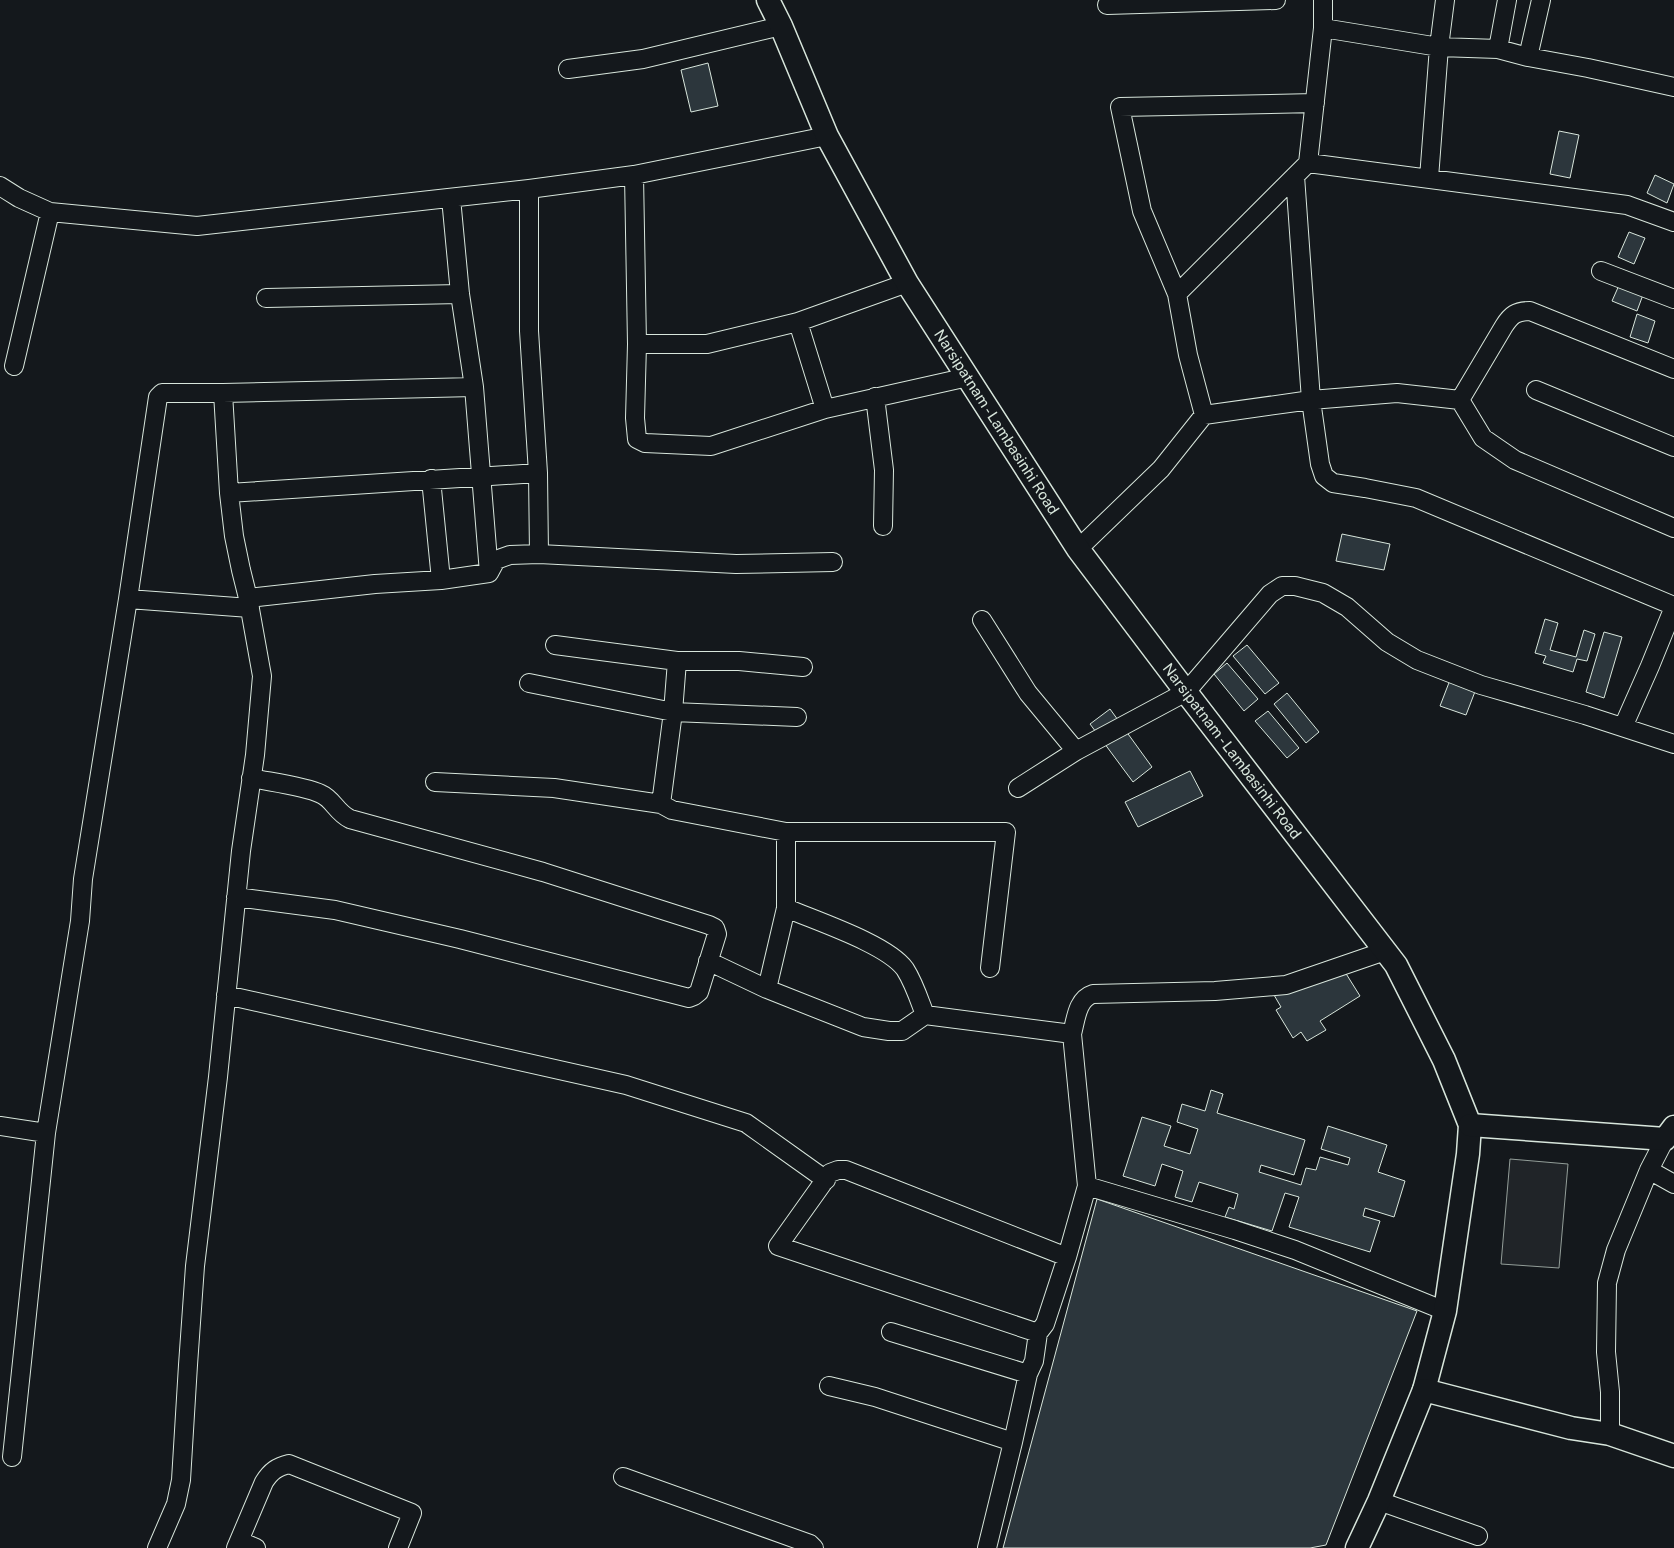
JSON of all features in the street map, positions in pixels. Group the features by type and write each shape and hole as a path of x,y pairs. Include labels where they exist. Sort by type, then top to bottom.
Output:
{"main road":[{"name":"Narsipatnam - Lambasinhi Road","path":"768,0 781,26 826,136 907,283 1078,549 1396,965 1444,1060 1470,1125 1468,1154 1445,1312 1424,1390 1379,1501 1357,1548"},
{"path":"1470,1125 1670,1133"},
{"path":"1424,1390 1571,1428 1610,1434 1674,1456"}],"street":[{"path":"1107,5 1276,0"},
{"path":"1177,294 1308,163 1324,28 1324,0"},
{"path":"1429,178 1439,47 1445,0"},
{"path":"1498,49 1507,0"},
{"path":"1528,57 1541,0"},
{"path":"568,69 643,59 781,26"},
{"path":"1324,28 1439,47 1498,49 1674,87"},
{"path":"1204,415 1188,355 1177,294 1142,211 1120,107 1315,103"},
{"path":"0,186 19,198 50,212 197,226 529,189 634,175 826,136"},
{"path":"1308,163 1627,205 1674,222"},
{"path":"634,175 637,344 635,431 637,439 645,443 710,446 825,409 968,377"},
{"path":"1295,176 1311,400 1320,464 1324,476 1333,484 1416,498 1674,607 1623,727"},
{"path":"529,189 529,331 538,473 539,554"},
{"path":"451,198 460,294 474,387 489,573"},
{"path":"14,366 50,212"},
{"path":"1600,271 1674,300"},
{"path":"637,344 706,344 798,322 907,283"},
{"path":"266,298 460,294"},
{"path":"1460,400 1504,326 1511,316 1519,311 1530,311 1674,369"},
{"path":"798,322 825,409"},
{"path":"12,1457 46,1133 80,921 83,879 158,397 162,393 474,387"},
{"path":"1536,390 1674,448"},
{"path":"157,1548 176,1504 181,1480 195,1266 207,1178 236,897 259,718 262,676 249,603 234,536 229,493 223,393"},
{"path":"1078,549 1161,469 1204,415 1311,400 1397,393 1460,400"},
{"path":"875,397 884,470 883,526"},
{"path":"1460,400 1483,438 1515,460 1674,528"},
{"path":"229,493 431,478 538,473"},
{"path":"431,478 440,580"},
{"path":"489,573 493,562 499,558 510,555 539,554 736,564 833,562"},
{"path":"128,599 249,603 375,584 440,580 489,573"},
{"path":"1018,788 1076,751 1186,692 1270,594 1282,586 1295,586 1332,597 1347,607 1387,642 1417,660 1480,685 1674,744"},
{"path":"982,620 1028,693 1076,751"},
{"path":"555,645 677,661 739,661 803,667"},
{"path":"661,804 673,712 677,661"},
{"path":"529,683 673,712 797,717"},
{"path":"236,897 335,910 460,939 689,998 699,992 717,934 715,928 708,924 543,872 350,820 342,815 322,794 251,778"},
{"path":"435,782 554,788 661,804 672,810 786,832 1006,832 990,968"},
{"path":"767,989 786,908 786,832"},
{"path":"786,908 873,945 890,955 904,968 916,990 925,1015"},
{"path":"987,1548 1028,1374 1034,1361 1038,1333 1045,1324 1067,1257 1087,1186 1072,1034 1080,1004 1086,996 1093,994 1214,991 1286,985 1385,951"},
{"path":"708,961 767,989 863,1027 902,1031 925,1015 1072,1034"},
{"path":"226,995 626,1085 746,1123 826,1180"},
{"path":"0,1126 46,1133"},
{"path":"1610,1434 1610,1392 1606,1352 1607,1283 1616,1250 1649,1170 1670,1133"},
{"path":"1038,1333 778,1246 830,1173 846,1170 1067,1257"},
{"path":"1649,1170 1674,1184"},
{"path":"1087,1186 1295,1250 1445,1312"},
{"path":"891,1332 1028,1374"},
{"path":"829,1386 875,1397 1013,1442"},
{"path":"244,1546 264,1482 270,1472 280,1466 289,1464 412,1513 398,1548"},
{"path":"623,1477 810,1544 814,1548"},
{"path":"1379,1501 1478,1536"}],"shaded area":[{"path":"1510,1159 1568,1164 1559,1268 1501,1264"}],"building":[{"path":"708,63 718,106 691,112 681,70"},
{"path":"1559,131 1579,135 1570,178 1550,174"},
{"path":"1655,175 1674,184 1667,203 1647,193"},
{"path":"1629,232 1645,238 1634,264 1618,257"},
{"path":"1620,283 1644,292 1637,311 1612,301"},
{"path":"1637,314 1655,321 1648,343 1630,337"},
{"path":"1342,534 1390,544 1384,570 1336,561"},
{"path":"1545,619 1558,623 1550,650 1576,657 1584,630 1595,634 1587,661 1577,659 1573,672 1543,663 1546,656 1535,653"},
{"path":"1604,632 1622,637 1604,698 1586,692"},
{"path":"1247,645 1279,683 1265,694 1233,656"},
{"path":"1227,663 1258,699 1244,711 1214,674"},
{"path":"1450,680 1476,689 1466,715 1440,706"},
{"path":"1287,693 1319,732 1306,743 1274,704"},
{"path":"1110,709 1152,767 1133,782 1090,724"},
{"path":"1268,711 1299,748 1287,758 1255,721"},
{"path":"1190,771 1203,796 1138,827 1125,802"},
{"path":"1345,972 1360,996 1320,1021 1326,1030 1307,1041 1301,1032 1293,1038 1276,1010 1281,1007 1274,995 1304,976"},
{"path":"1211,1090 1223,1094 1217,1113 1305,1140 1294,1175 1261,1165 1259,1172 1301,1185 1306,1168 1316,1170 1320,1157 1348,1165 1350,1158 1321,1149 1328,1126 1387,1145 1378,1172 1405,1181 1394,1217 1365,1208 1363,1216 1380,1221 1370,1252 1289,1227 1299,1197 1285,1193 1272,1231 1225,1217 1229,1207 1234,1209 1238,1194 1199,1182 1192,1202 1175,1197 1183,1171 1162,1164 1155,1186 1123,1176 1142,1117 1171,1126 1164,1146 1190,1154 1198,1129 1177,1122 1182,1104 1205,1111"},
{"path":"1097,1199 1417,1311 1326,1545 1310,1548 1003,1548"}]}
